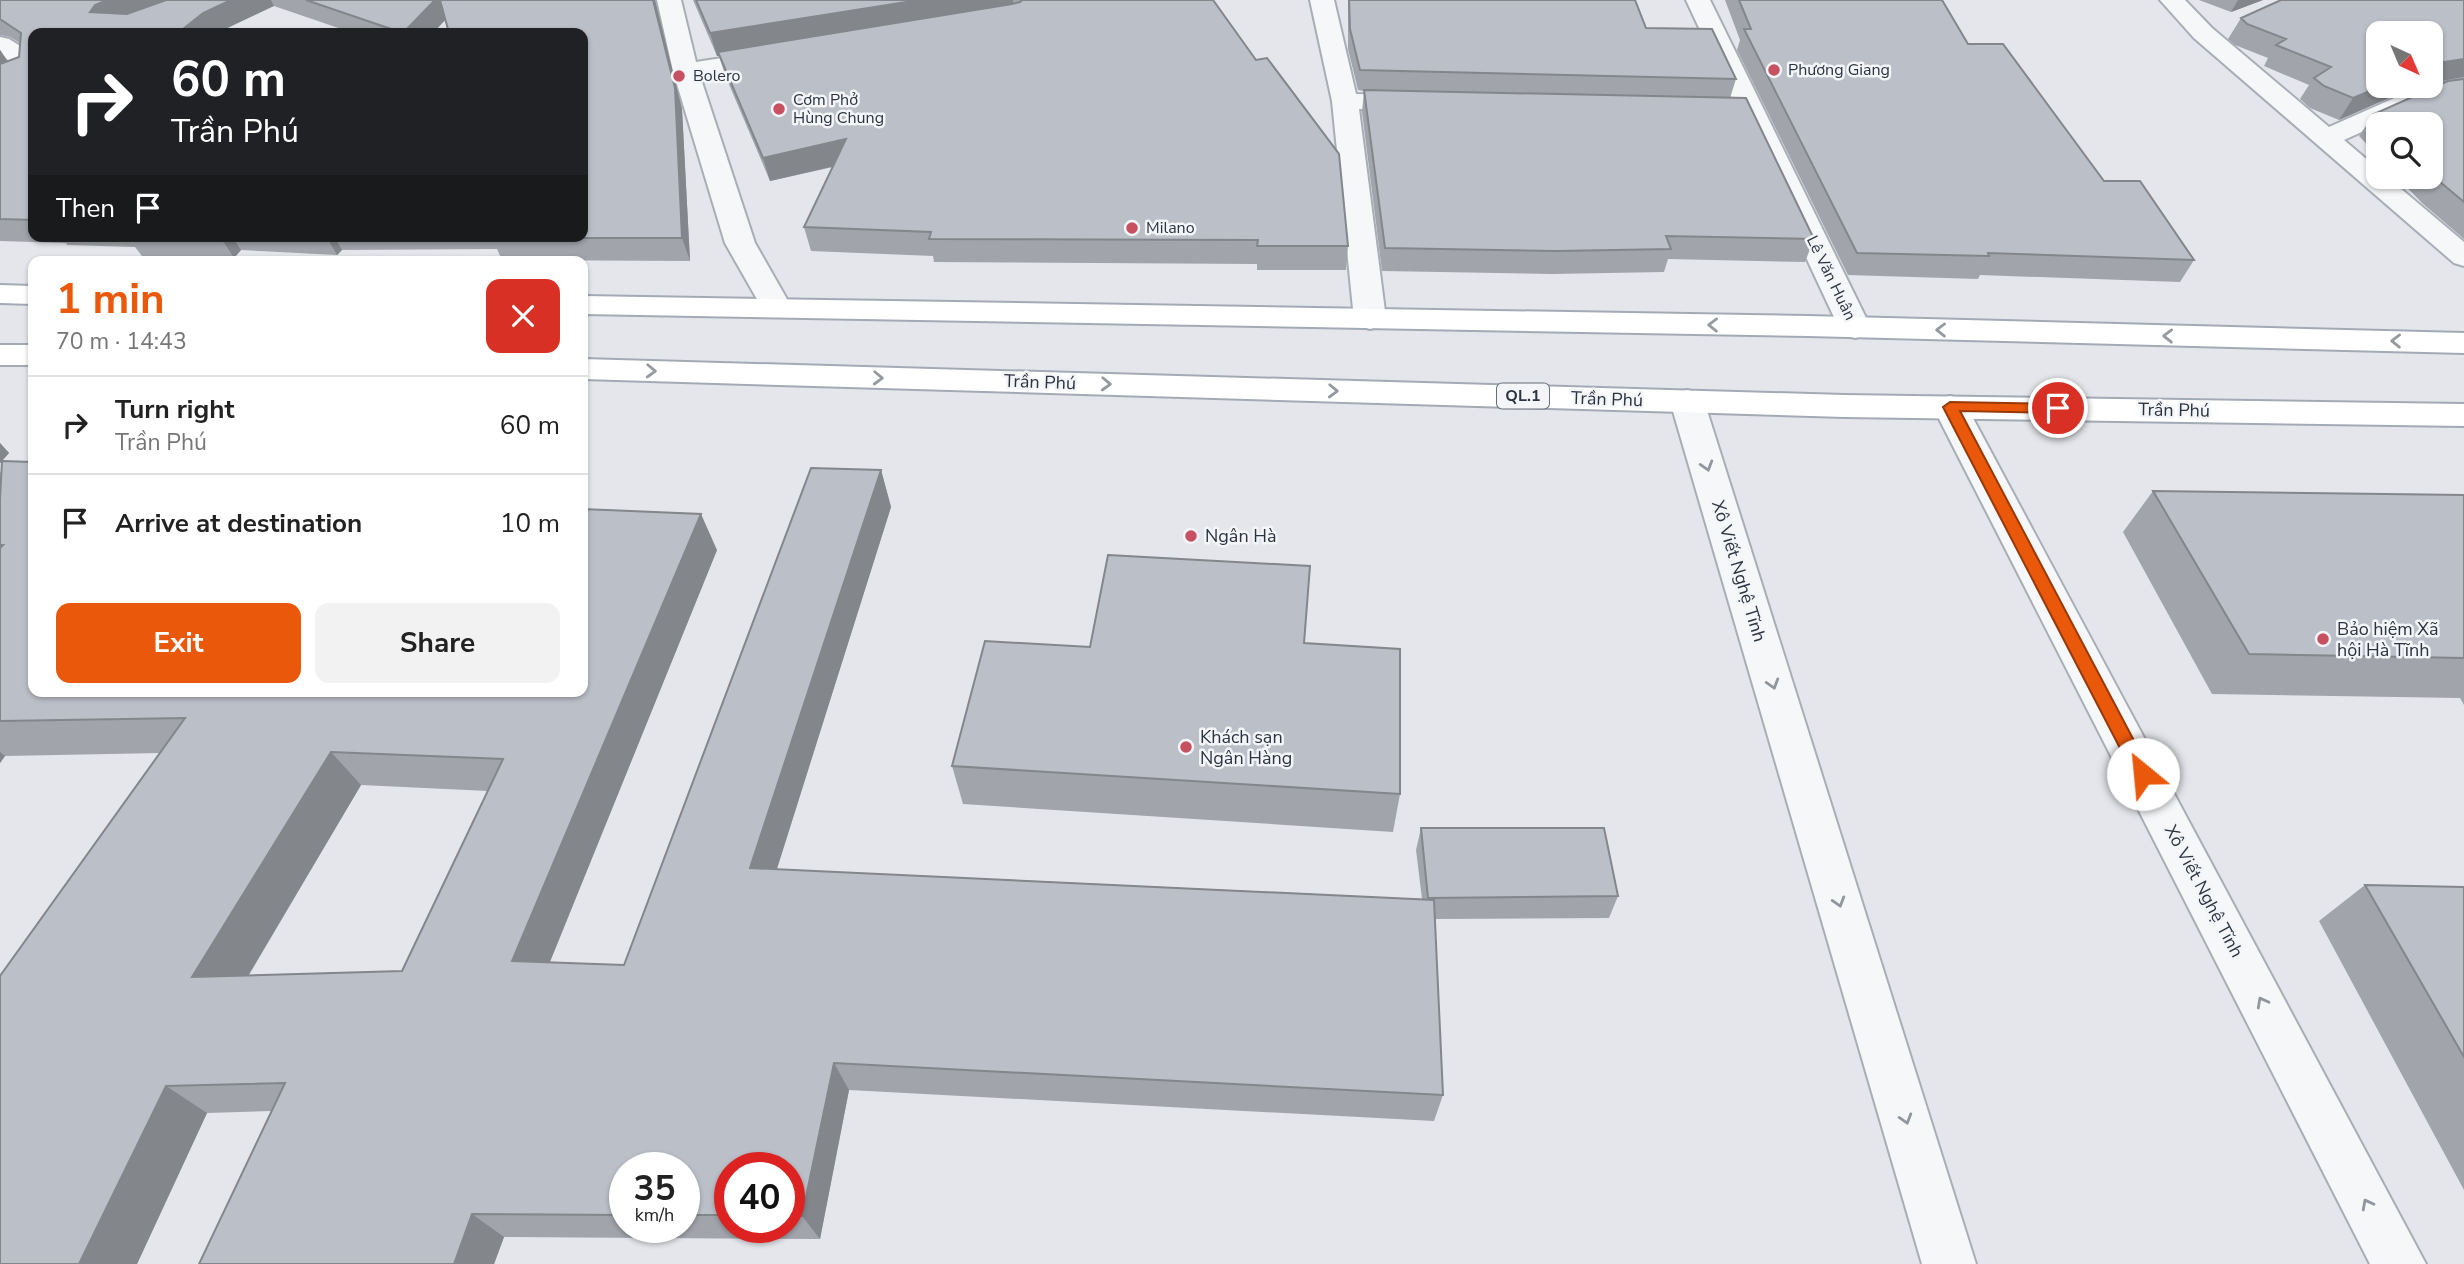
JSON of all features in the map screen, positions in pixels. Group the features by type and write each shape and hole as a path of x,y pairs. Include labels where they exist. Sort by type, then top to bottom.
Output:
{"main road":[{"path":"0,294 28,295"},
{"path":"588,305 1855,328 2464,343"},
{"path":"0,355 28,355"},
{"name":"Trần Phú","path":"588,369 1688,401 2464,415"}],"street":[{"path":"669,0 686,71 740,243 777,308"},
{"path":"1322,0 1345,101 1370,319"},
{"name":"Lê Văn Huân","path":"1698,0 1855,328"},
{"path":"2172,0 2203,33 2464,257"},
{"path":"2203,33 2233,25"},
{"path":"0,44 26,69"},
{"path":"686,71 795,53"},
{"path":"2327,138 2426,93 2464,88"},
{"path":"1345,101 1443,104"},
{"path":"1722,110 1750,110"},
{"name":"Xô Viết Nghệ Tĩnh","path":"1688,401 1950,1264"},
{"name":"Xô Viết Nghệ Tĩnh","path":"1950,407 2399,1264"}],"building":[{"path":"0,0 107,0 95,5 90,12 127,14 166,0 231,0 203,13 184,28 28,28 28,220 0,219 0,64 19,57 21,33 0,19"},
{"path":"306,0 435,0 408,28 388,28"},
{"path":"440,0 653,0 675,88 682,238 588,238 588,28 448,28"},
{"path":"696,0 919,0 710,33"},
{"path":"1022,0 1213,0 1256,60 1267,58 1339,154 1348,246 1257,246 1258,240 929,239 931,232 804,227 846,139 763,158 718,52 1012,4"},
{"path":"1349,0 1635,0 1646,28 1712,29 1736,79 1360,70 1350,29"},
{"path":"1739,0 1942,0 1968,44 2003,44 2104,181 2140,181 2194,260 1988,253 1989,256 1857,253 1744,29 1751,29"},
{"path":"2281,0 2464,0 2464,59 2443,62 2443,21 2366,21 2366,93 2353,98 2324,86 2314,78 2331,67 2276,45 2286,39 2247,24 2241,18"},
{"path":"2464,79 2464,202 2443,184 2443,112 2378,112 2410,98 2443,98 2443,83"},
{"path":"1364,90 1746,98 1814,239 1666,236 1671,249 1557,251 1385,248"},
{"path":"2,461 28,462 28,697 588,697 588,509 701,514 512,961 624,965 811,468 881,470 750,868 1434,900 1443,1095 834,1063 805,1202 805,1152 714,1152 714,1215 700,1215 700,1152 609,1152 609,1215 472,1214 454,1264 199,1264 285,1083 166,1086 79,1264 0,1264 0,976 185,718 0,721 0,548 3,545 0,545","holes":["331,752 503,759 402,971 192,977"]},
{"name":"Bảo hiệm Xã hội Hà Tĩnh","path":"2153,491 2464,495 2464,658 2249,654"},
{"name":"Khách sạn Ngân Hàng","path":"1108,555 1310,566 1304,643 1400,649 1400,794 952,766 985,641 1090,647"},
{"path":"1421,828 1604,828 1618,896 1428,898"},
{"path":"2365,885 2464,887 2464,1057"}],"place":[{"name":"Phương Giang","path":"1774,70"},
{"name":"Bolero","path":"679,76"},
{"name":"Cơm Phở Hùng Chung","path":"779,109"},
{"name":"Milano","path":"1132,228"},
{"name":"Ngân Hà","path":"1191,536"},
{"name":"Bảo hiệm Xã hội Hà Tĩnh","path":"2323,639"},
{"name":"Khách sạn Ngân Hàng","path":"1186,747"}],"route":[{"path":"2058,408 1950,407 2143,774"}]}
